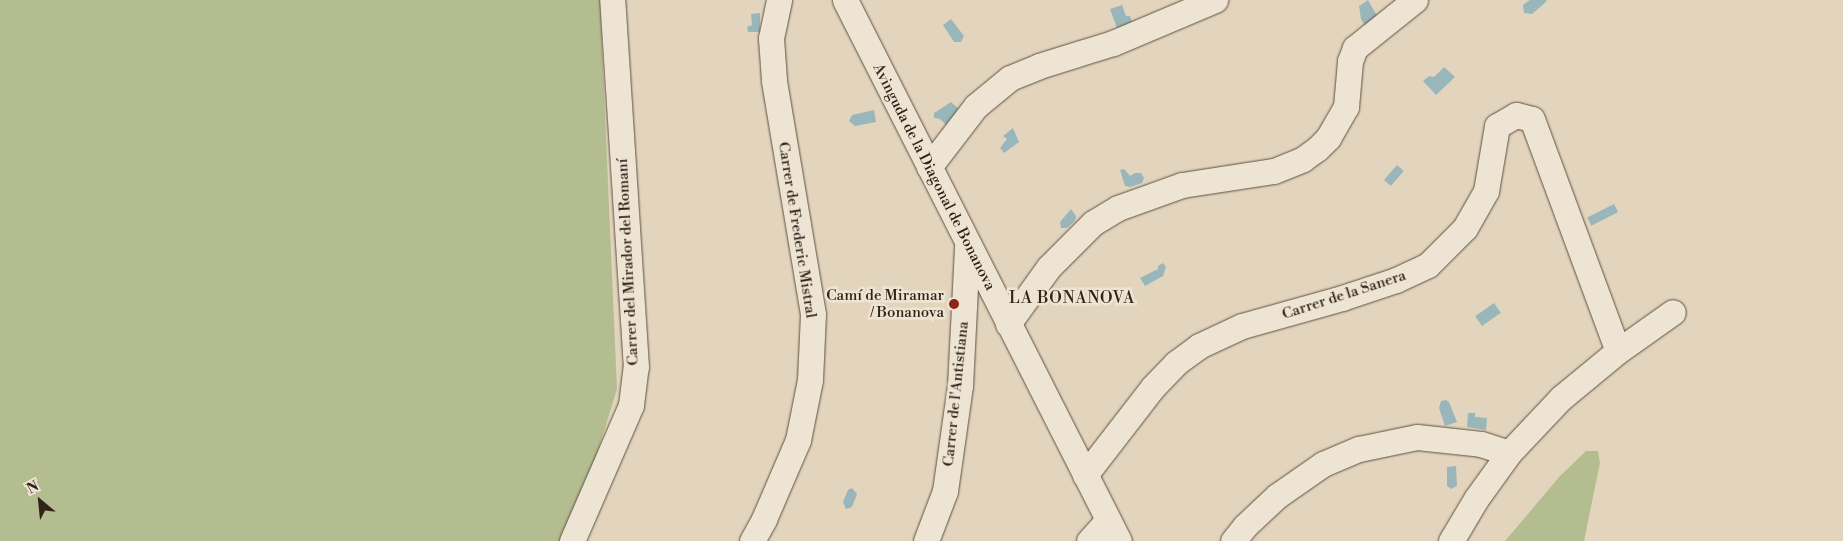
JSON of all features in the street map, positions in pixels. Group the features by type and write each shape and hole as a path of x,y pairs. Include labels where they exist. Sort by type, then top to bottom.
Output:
{"street":[{"name":"Carrer del Mirador del Romaní","path":"572,541 631,405 636,367 612,0"},
{"name":"Carrer de Frederic Mistral","path":"752,541 764,520 798,440 810,380 813,314 774,80 771,38 778,0"},
{"name":"Avinguda de la Diagonal de Bonanova","path":"845,0 1114,531"},
{"path":"929,168 976,106 1010,78 1039,66 1113,43 1215,0"},
{"path":"1008,324 1054,261 1093,224 1118,208 1182,185 1274,170 1303,159 1317,149 1328,138 1346,106 1350,61 1355,48 1415,0"},
{"name":"Carrer de la Sanera","path":"1085,475 1153,387 1176,363 1199,346 1242,326 1342,298 1396,280 1428,265 1465,228 1486,190 1498,126 1516,114 1532,119 1618,351"},
{"name":"Carrer de l'Antistiana","path":"926,541 945,491 958,396 967,244"},
{"path":"1451,541 1476,499 1509,453 1561,398 1618,351 1672,312"},
{"path":"1233,541 1245,526 1277,496 1323,464 1359,449 1417,437 1481,444 1509,453"},
{"path":"1089,541 1114,531"}],"green space":[{"path":"0,0 600,0 617,389 597,454 563,541 0,541"},
{"path":"1586,451 1598,451 1600,463 1584,541 1505,541 1560,476"}],"water":[{"path":"1368,0 1377,16 1365,26 1361,19 1359,6"},
{"path":"1530,0 1547,1 1532,14 1524,13 1523,5"},
{"path":"1122,5 1126,16 1130,16 1132,22 1117,28 1110,9"},
{"path":"760,13 760,32 748,32 747,27 752,25 751,14"},
{"path":"951,19 964,36 961,42 954,42 943,25"},
{"path":"1444,67 1455,77 1436,95 1423,81 1429,76 1434,77"},
{"path":"951,102 959,109 946,125 940,119 934,118 934,113"},
{"path":"874,110 876,122 855,126 849,121 852,115"},
{"path":"1013,128 1019,142 1004,153 1000,148 1007,139 1003,136"},
{"path":"1397,165 1404,171 1391,186 1384,180"},
{"path":"1124,169 1130,176 1135,173 1141,173 1144,178 1142,183 1130,187 1125,186 1120,170"},
{"path":"1614,204 1618,212 1591,226 1587,218"},
{"path":"1071,209 1076,216 1075,221 1067,228 1061,228 1060,222"},
{"path":"1163,263 1166,267 1163,276 1145,286 1140,278 1158,269 1158,266"},
{"path":"1494,303 1501,313 1482,326 1475,316"},
{"path":"1446,400 1449,402 1457,422 1445,426 1439,408 1441,401"},
{"path":"1468,413 1475,413 1475,417 1487,418 1486,430 1467,427"},
{"path":"1456,466 1457,486 1451,489 1447,486 1447,467"},
{"path":"852,488 857,494 852,507 846,509 843,502 848,490"}],"place":[{"name":"Camí de Miramar / Bonanova","path":"954,304"}],"district":[{"name":"LA BONANOVA","path":"1072,298"}]}
